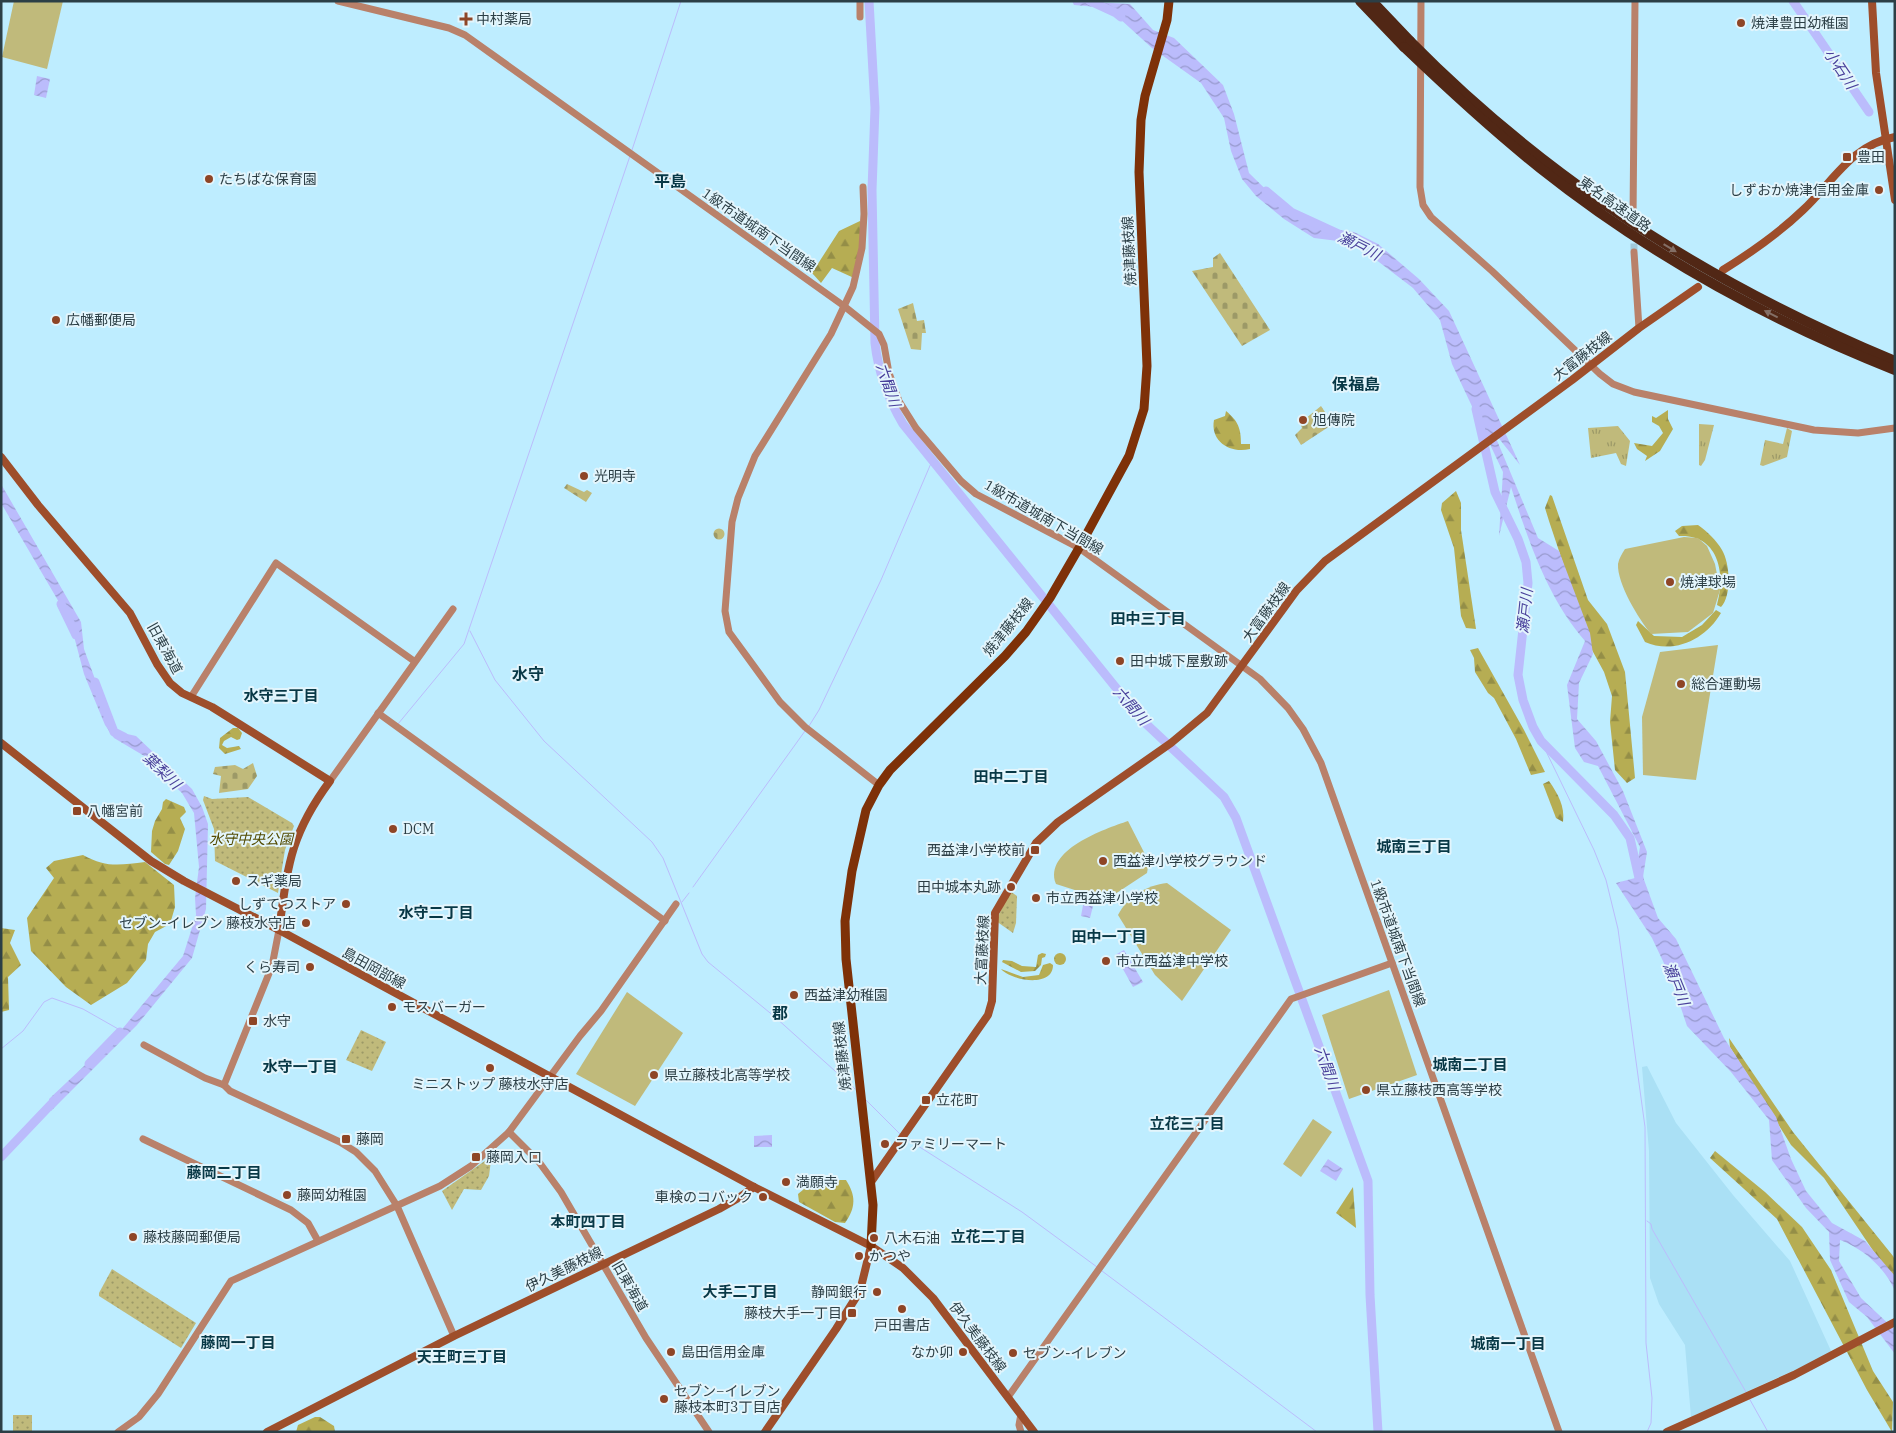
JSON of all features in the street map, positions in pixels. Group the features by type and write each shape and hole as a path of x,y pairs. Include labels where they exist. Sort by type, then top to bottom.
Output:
{"highway":[{"name":"東名高速道路","path":"1360,1 1507,131 1584,191 1634,225 1731,283 1779,309 1895,361"},
{"name":"東名高速道路","path":"1372,1 1407,44 1488,125 1541,169 1662,254 1701,278 1792,325 1895,370"}],"main road":[{"name":"焼津藤枝線","path":"871,1246 873,1205 871,1182 844,936 849,889 859,837 866,810 879,785 890,770 1005,656 1050,598 1123,469 1144,409 1147,364 1139,172 1141,120 1145,96 1167,20 1169,1"},
{"path":"1872,1 1876,73 1895,200"},
{"path":"1723,270 1766,242 1786,226 1805,209 1840,168 1860,150 1886,138 1895,137"},
{"name":"大富藤枝線","path":"871,1182 988,1015 992,1001 994,913 1036,843 1058,822 1168,746 1207,713 1297,590 1325,561 1639,328 1698,287"},
{"name":"旧東海道","path":"1,457 38,505 130,613 157,664 170,683 330,781"},
{"name":"島田岡部線","path":"1,742 150,861 186,883 279,930 754,1187"},
{"path":"279,930 289,860 301,826 330,781"},
{"name":"伊久美藤枝線","path":"267,1432 454,1336 719,1208 754,1187 871,1246 903,1268 933,1298 1034,1432"},
{"path":"765,1432 860,1291 871,1246"},
{"path":"1667,1432 1800,1372 1895,1322"}],"street":[{"name":"1級市道城南下当間線","path":"338,1 449,28 465,35 844,306 879,334 884,346 889,373 899,401 916,428 961,480 976,494 1079,548 1242,666 1270,688 1288,708 1317,754 1559,1432"},
{"path":"860,1 860,17"},
{"path":"1421,1 1420,187 1423,205 1437,223 1492,271 1590,365 1613,384 1634,392 1793,426 1844,433 1895,428"},
{"path":"1634,218 1635,1"},
{"path":"863,187 862,248 853,288 830,334 755,456 735,507 727,568 725,611 729,632 780,702 805,727 879,785"},
{"path":"1634,252 1639,328"},
{"path":"191,697 276,563 414,661"},
{"path":"330,781 414,661 454,609"},
{"path":"378,713 665,921"},
{"path":"118,1432 139,1416 158,1394 231,1281 452,1179 472,1166 509,1132 552,1077 557,1067 602,1011 676,904"},
{"path":"224,1085 272,966 279,930"},
{"path":"1008,1397 1293,998 1392,963"},
{"path":"144,1045 205,1078 224,1085 230,1091 327,1135 356,1152 383,1181 397,1206 454,1336"},
{"name":"旧東海道","path":"509,1132 539,1162 558,1187 646,1338 709,1432"},
{"path":"143,1139 291,1210 308,1223 318,1241"},
{"path":"1021,1414 1019,1425 1022,1432"}],"shaded area":[{"path":"1647,1066 1676,1123 1733,1195 1790,1261 1832,1353 1691,1417 1685,1345 1659,1304 1650,1278 1649,1151 1642,1067"}],"green space":[{"path":"14,1 63,1 47,69 2,57"},
{"path":"860,221 860,243 854,278 832,268 821,283 812,273 839,231"},
{"path":"1220,253 1270,330 1242,346 1192,271 1213,267 1213,258"},
{"path":"913,303 917,321 924,320 926,333 922,333 921,350 911,349 898,309"},
{"path":"1321,406 1333,424 1301,445 1295,435 1302,428 1300,423"},
{"path":"1668,410 1668,419 1673,429 1660,451 1645,461 1647,456 1637,449 1634,443 1652,446 1663,433 1659,426 1652,422 1652,416 1656,418"},
{"path":"1226,411 1238,425 1241,444 1250,444 1250,449 1235,450 1218,440 1215,434 1214,420 1225,416"},
{"path":"1699,424 1714,425 1705,460 1701,466 1699,465"},
{"path":"1618,426 1630,441 1626,466 1621,464 1616,453 1591,458 1588,428"},
{"path":"1787,428 1792,431 1787,457 1763,466 1760,465 1765,440 1783,444"},
{"path":"567,484 584,492 587,490 592,493 586,502 564,488"},
{"path":"1456,491 1461,503 1461,530 1476,629 1466,628 1461,616 1454,548 1441,510 1442,503"},
{"path":"1550,495 1552,496 1588,600 1607,624 1625,672 1635,778 1627,783 1615,770 1610,722 1612,696 1604,672 1592,650 1549,521 1545,508"},
{"path":"1698,525 1717,543 1727,563 1728,588 1725,602 1721,607 1717,605 1720,593 1719,569 1711,549 1703,542 1692,537 1679,536 1675,531 1682,526"},
{"path":"717,529 721,529 724,534 723,538 717,539 714,536 714,532"},
{"name":"焼津球場","path":"1684,537 1698,538 1707,546 1715,564 1720,590 1713,613 1688,632 1651,634 1635,611 1625,591 1619,572 1619,560 1625,549"},
{"path":"1716,610 1721,613 1707,630 1698,637 1678,645 1656,646 1645,642 1636,625 1638,621 1654,636 1682,637 1702,625"},
{"name":"総合運動場","path":"1718,645 1696,780 1643,775 1642,717 1660,652"},
{"path":"1478,648 1545,772 1531,775 1516,739 1494,698 1488,693 1475,672 1474,658 1470,650"},
{"path":"233,728 238,728 242,733 240,739 237,740 231,737 224,741 222,745 227,748 239,746 241,749 225,754 219,748 220,738"},
{"path":"253,763 257,776 248,789 219,793 221,776 213,774 215,767 235,765 243,769"},
{"path":"1549,781 1560,800 1563,822 1556,818 1543,784"},
{"name":"水守中央公園","path":"204,796 212,799 248,797 292,823 294,826 285,850 278,893 215,861 214,829 203,800"},
{"path":"166,799 184,807 186,812 180,818 185,829 178,851 169,865 165,864 151,852 152,831 162,809 163,802"},
{"name":"西益津小学校グラウンド","path":"1128,821 1149,862 1147,873 1106,900 1056,884 1054,872 1059,861 1067,851 1092,835"},
{"path":"83,855 106,864 120,865 145,862 174,885 175,907 170,924 155,932 148,944 146,960 127,983 91,1005 66,987 31,951 27,918 54,878 46,868 54,861"},
{"path":"1167,883 1231,930 1182,1001 1155,975 1118,915 1132,897 1138,893 1152,886"},
{"path":"1010,891 1017,896 1016,923 1013,933 996,921"},
{"path":"1,928 15,930 10,943 21,965 8,977 9,1010 1,1012"},
{"path":"1060,953 1066,959 1060,965 1054,959"},
{"path":"1046,954 1045,957 1042,958 1041,965 1035,971 1021,972 1002,962 1003,960 1012,961 1022,966 1036,967 1038,955"},
{"path":"1050,963 1053,965 1051,972 1039,980 1014,977 1001,969 1023,977 1039,975 1043,965"},
{"path":"1389,990 1417,1075 1349,1099 1322,1015"},
{"path":"627,992 683,1033 635,1106 576,1074"},
{"path":"361,1030 386,1042 372,1071 346,1060"},
{"path":"1729,1038 1793,1132 1893,1256 1895,1260 1895,1283 1824,1178 1791,1145 1730,1047"},
{"path":"1313,1119 1332,1132 1301,1177 1283,1164"},
{"path":"1715,1151 1765,1192 1802,1227 1831,1270 1873,1371 1893,1402 1892,1432 1867,1390 1777,1219 1710,1158"},
{"path":"489,1158 491,1160 489,1176 481,1190 464,1189 452,1210 442,1191"},
{"path":"826,1180 846,1180 852,1191 853,1207 845,1223 835,1222 799,1202 798,1194 804,1189"},
{"path":"1353,1187 1356,1228 1336,1213"},
{"path":"112,1269 196,1323 181,1348 99,1296"},
{"path":"13,1415 32,1415 32,1432 13,1432"},
{"path":"315,1417 320,1417 334,1426 335,1432 296,1432 298,1425"}],"water":[{"path":"1072,1 1130,4 1153,30 1174,38 1223,85 1234,114 1249,173 1293,216 1317,227 1354,232 1378,244 1419,279 1449,311 1520,465 1493,431 1538,538 1559,551 1590,633 1593,654 1579,683 1577,719 1596,741 1623,791 1647,852 1643,877 1658,918 1676,939 1724,1038 1776,1117 1791,1159 1806,1191 1832,1223 1865,1241 1895,1276 1895,1291 1886,1275 1873,1260 1840,1240 1839,1261 1861,1298 1895,1330 1895,1354 1867,1317 1849,1302 1830,1260 1829,1232 1806,1208 1772,1160 1769,1120 1731,1072 1687,1026 1671,978 1652,938 1616,883 1635,878 1640,847 1598,766 1584,762 1575,748 1567,685 1585,641 1560,606 1540,568 1511,487 1499,536 1503,472 1452,364 1440,320 1413,288 1354,243 1314,238 1284,219 1256,196 1242,179 1231,151 1224,118 1201,83 1152,48 1108,8 1074,5"},
{"path":"37,76 50,79 46,98 34,95"},
{"path":"1,484 81,622 84,649 114,731 136,736 192,789 202,807 208,824 206,909 192,958 137,1025 51,1111 49,1099 118,1034 183,956 196,915 195,898 199,867 194,813 182,793 166,778 156,773 146,757 114,738 105,725 84,674 70,621 1,503"},
{"path":"1084,900 1094,902 1090,918 1081,916"},
{"path":"1124,950 1143,982 1133,987 1115,955"},
{"path":"772,1135 772,1147 754,1147 754,1136"},
{"path":"1328,1159 1343,1169 1336,1181 1320,1171"}],"waterway":[{"path":"632,150 681,1"},
{"name":"六間川","path":"869,1 875,108 872,190 875,343 885,385 903,424 1142,720 1224,797 1236,818 1368,1181 1370,1295 1378,1432"},
{"name":"瀬戸川","path":"1090,1 1121,17"},
{"name":"小石川","path":"1793,1 1869,112"},
{"path":"398,724 464,644 630,156"},
{"name":"瀬戸川","path":"1266,191 1291,212 1341,235"},
{"name":"瀬戸川","path":"1476,409 1495,492 1518,539 1526,562 1528,583 1518,675 1523,700 1533,727 1541,741 1614,815 1630,838 1639,878"},
{"path":"809,726 819,710 881,580 932,461"},
{"name":"葉梨川","path":"61,604 76,635"},
{"path":"470,631 495,680 544,741 652,842 663,858 702,954 708,962 775,1017 855,1089"},
{"name":"葉梨川","path":"95,682 114,732 124,737"},
{"path":"693,887 805,731"},
{"path":"1541,741 1594,850 1606,880 1618,929 1645,1127 1646,1343 1652,1398 1651,1423 1647,1432"},
{"path":"682,902 689,893"},
{"path":"1,1049 23,1031 44,1002 52,998 83,1009 120,1030"},
{"name":"葉梨川","path":"89,1064 120,1032"},
{"name":"葉梨川","path":"1,1157 58,1097"},
{"path":"866,1100 900,1134"},
{"path":"907,1139 1022,1212 1097,1267"},
{"path":"1647,1221 1651,1224 1652,1229 1746,1392"},
{"path":"1102,1271 1317,1432"},
{"path":"1749,1398 1768,1432"}],"tunnel":[{"path":"1634,233 1634,252"}],"place":[{"name":"中村薬局","path":"466,19"},
{"name":"焼津豊田幼稚園","path":"1741,23"},
{"name":"豊田","path":"1847,157"},
{"name":"たちばな保育園","path":"209,179"},
{"name":"しずおか焼津信用金庫","path":"1879,190"},
{"name":"広幡郵便局","path":"56,320"},
{"name":"旭傳院","path":"1303,420"},
{"name":"光明寺","path":"584,476"},
{"name":"焼津球場","path":"1670,582"},
{"name":"田中城下屋敷跡","path":"1120,661"},
{"name":"総合運動場","path":"1681,684"},
{"name":"八幡宮前","path":"77,811"},
{"name":"DCM","path":"393,829"},
{"name":"西益津小学校前","path":"1035,850"},
{"name":"西益津小学校グラウンド","path":"1103,861"},
{"name":"スギ薬局","path":"236,881"},
{"name":"田中城本丸跡","path":"1011,887"},
{"name":"市立西益津小学校","path":"1036,898"},
{"name":"しずてつストア","path":"346,904"},
{"name":"セブン-イレブン 藤枝水守店","path":"306,923"},
{"name":"市立西益津中学校","path":"1106,961"},
{"name":"くら寿司","path":"310,967"},
{"name":"西益津幼稚園","path":"794,995"},
{"name":"モスバーガー","path":"392,1007"},
{"name":"水守","path":"253,1021"},
{"name":"ミニストップ 藤枝水守店","path":"490,1068"},
{"name":"県立藤枝北高等学校","path":"654,1075"},
{"name":"県立藤枝西高等学校","path":"1366,1090"},
{"name":"立花町","path":"926,1100"},
{"name":"藤岡","path":"346,1139"},
{"name":"ファミリーマート","path":"885,1144"},
{"name":"藤岡入口","path":"476,1157"},
{"name":"満願寺","path":"786,1182"},
{"name":"藤岡幼稚園","path":"287,1195"},
{"name":"車検のコバック","path":"763,1197"},
{"name":"藤枝藤岡郵便局","path":"133,1237"},
{"name":"八木石油","path":"874,1238"},
{"name":"かつや","path":"859,1256"},
{"name":"静岡銀行","path":"877,1292"},
{"name":"戸田書店","path":"902,1309"},
{"name":"藤枝大手一丁目","path":"852,1313"},
{"name":"島田信用金庫","path":"671,1352"},
{"name":"なか卯","path":"963,1352"},
{"name":"セブン-イレブン","path":"1013,1353"},
{"name":"セブン−イレブン 藤枝本町3丁目店","path":"664,1399"}],"district":[{"name":"平島","path":"670,181"},
{"name":"保福島","path":"1356,384"},
{"name":"田中三丁目","path":"1148,619"},
{"name":"水守","path":"528,674"},
{"name":"水守三丁目","path":"281,696"},
{"name":"田中二丁目","path":"1011,777"},
{"name":"城南三丁目","path":"1414,847"},
{"name":"水守二丁目","path":"436,913"},
{"name":"田中一丁目","path":"1109,937"},
{"name":"郡","path":"780,1013"},
{"name":"城南二丁目","path":"1470,1065"},
{"name":"水守一丁目","path":"300,1067"},
{"name":"立花三丁目","path":"1187,1124"},
{"name":"藤岡二丁目","path":"224,1173"},
{"name":"本町四丁目","path":"588,1222"},
{"name":"立花二丁目","path":"988,1237"},
{"name":"大手二丁目","path":"740,1292"},
{"name":"藤岡一丁目","path":"238,1343"},
{"name":"城南一丁目","path":"1508,1344"},
{"name":"天王町三丁目","path":"462,1357"}]}
